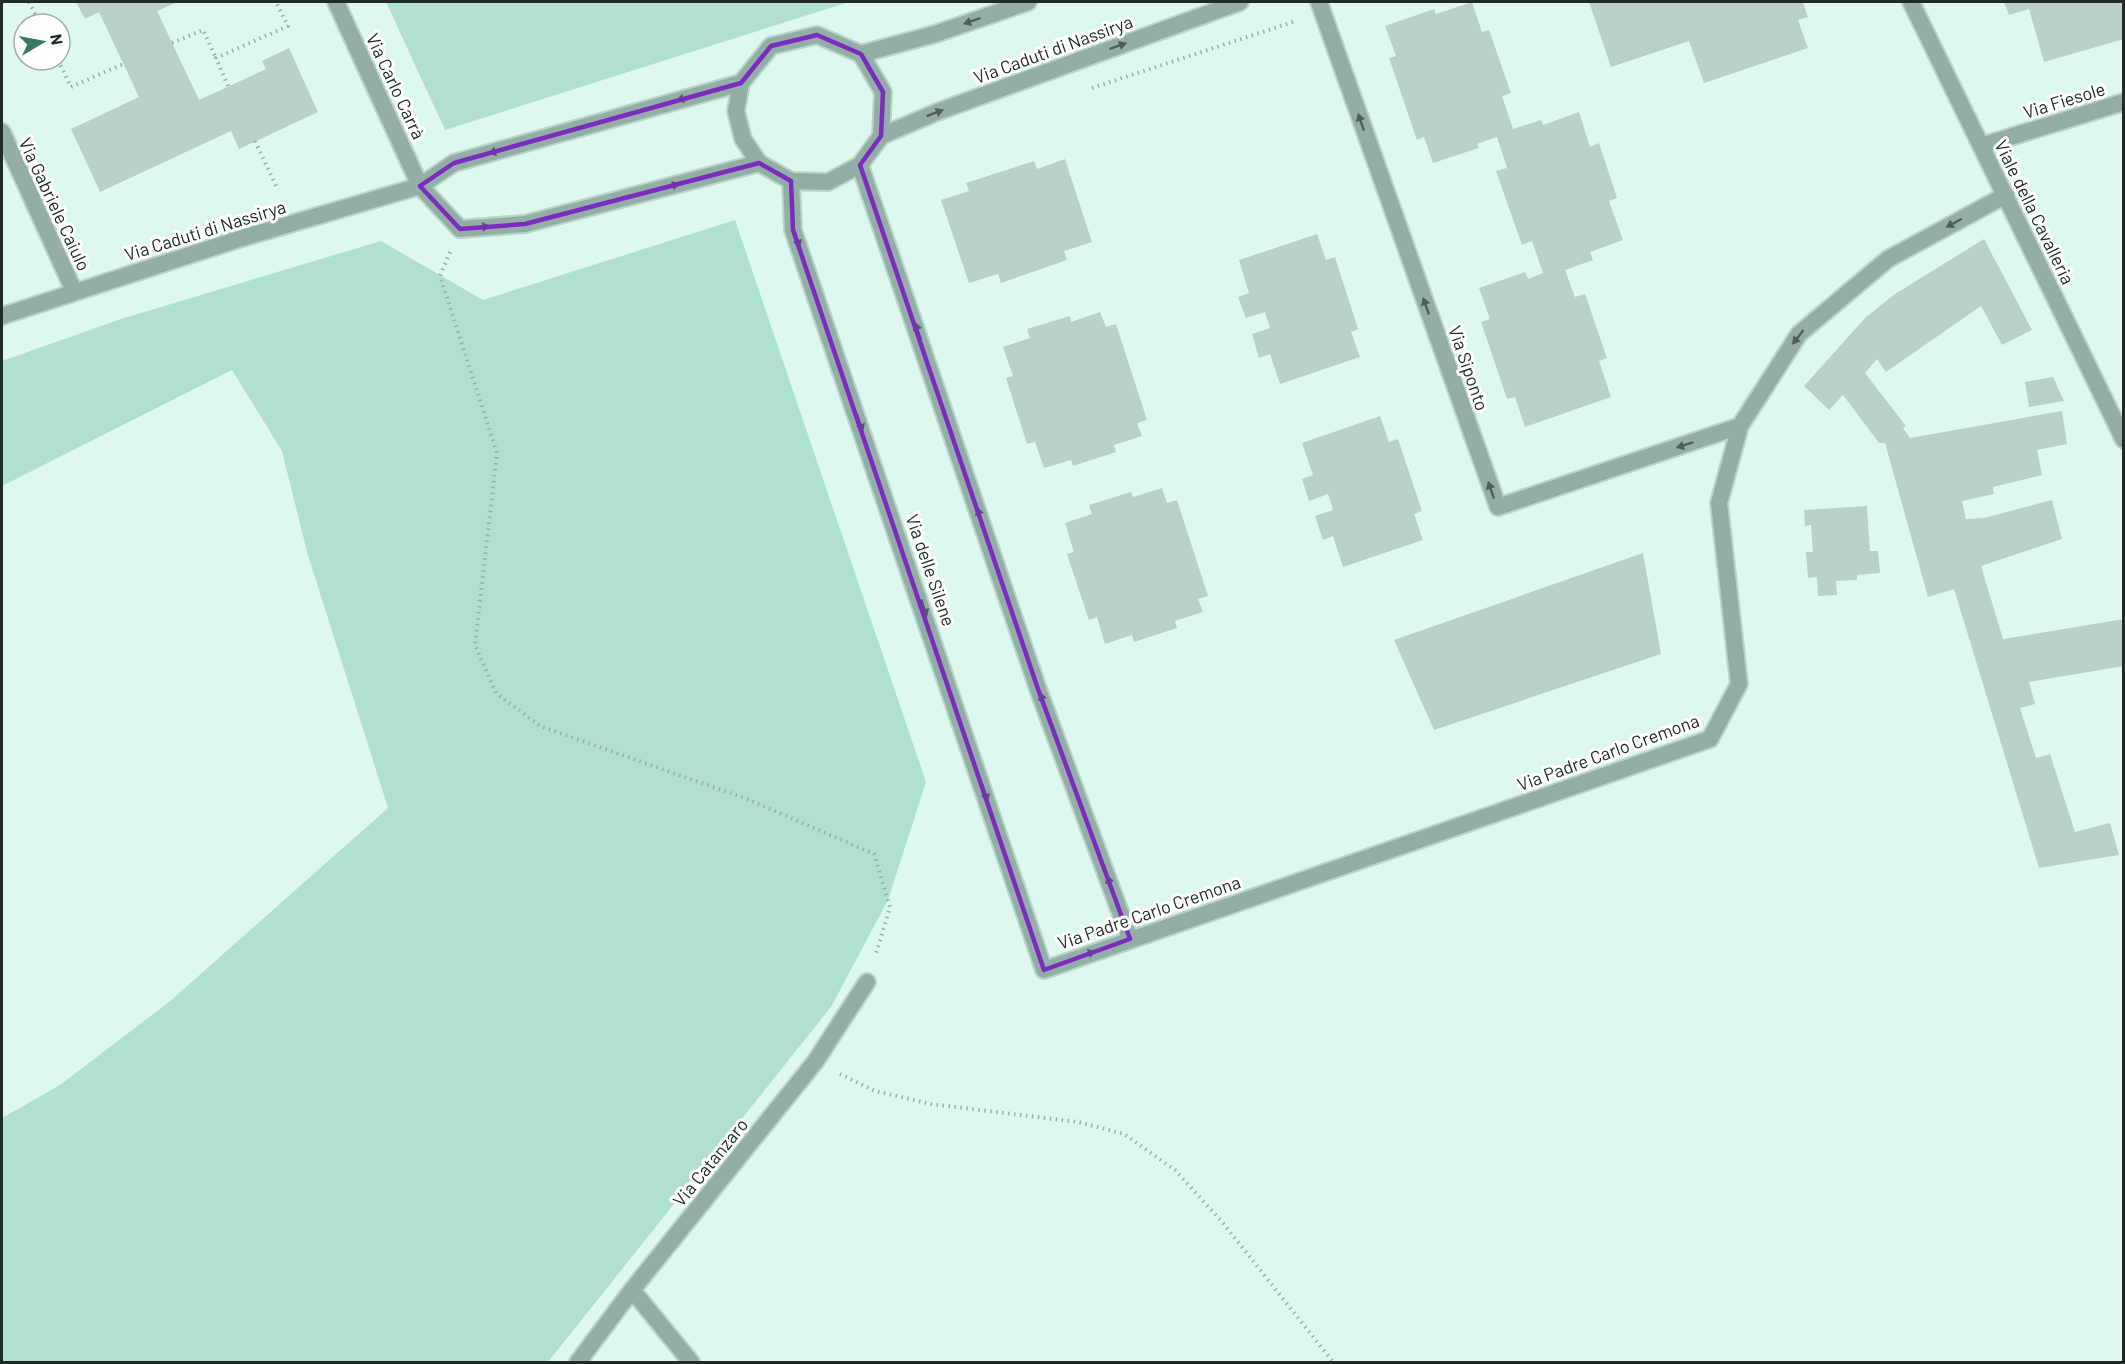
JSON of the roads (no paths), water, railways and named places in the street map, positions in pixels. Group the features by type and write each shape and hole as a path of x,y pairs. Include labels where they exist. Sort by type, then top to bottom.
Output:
{"street":[{"name":"Via Carlo Carrà","path":"336,2 420,186"},
{"path":"861,54 935,34 1028,2"},
{"name":"Via Caduti di Nassirya","path":"881,136 937,112 1240,2"},
{"name":"Viale della Cavalleria","path":"1911,2 2124,440"},
{"name":"Via Siponto","path":"1321,7 1497,507 1740,426"},
{"path":"817,35 861,54 883,92 881,136 860,165 828,182 791,181 759,163 743,139 736,111 741,82 771,46 817,35"},
{"name":"Via Caduti di Nassirya","path":"2,316 74,291 420,186 454,163 741,82"},
{"name":"Via Fiesole","path":"1981,146 2124,102"},
{"name":"Via Gabriele Caiulo","path":"2,132 74,291"},
{"path":"420,186 460,229 525,224 759,163"},
{"path":"860,165 1038,689 1131,939"},
{"name":"Via delle Silene","path":"791,181 793,230 1044,970"},
{"name":"Via Padre Carlo Cremona","path":"1044,970 1710,739 1739,684 1719,503 1740,426 1798,334 1888,259 2006,195"},
{"name":"Via Catanzaro","path":"578,1362 632,1290 815,1062 867,982"},
{"path":"632,1290 691,1362"}]}
